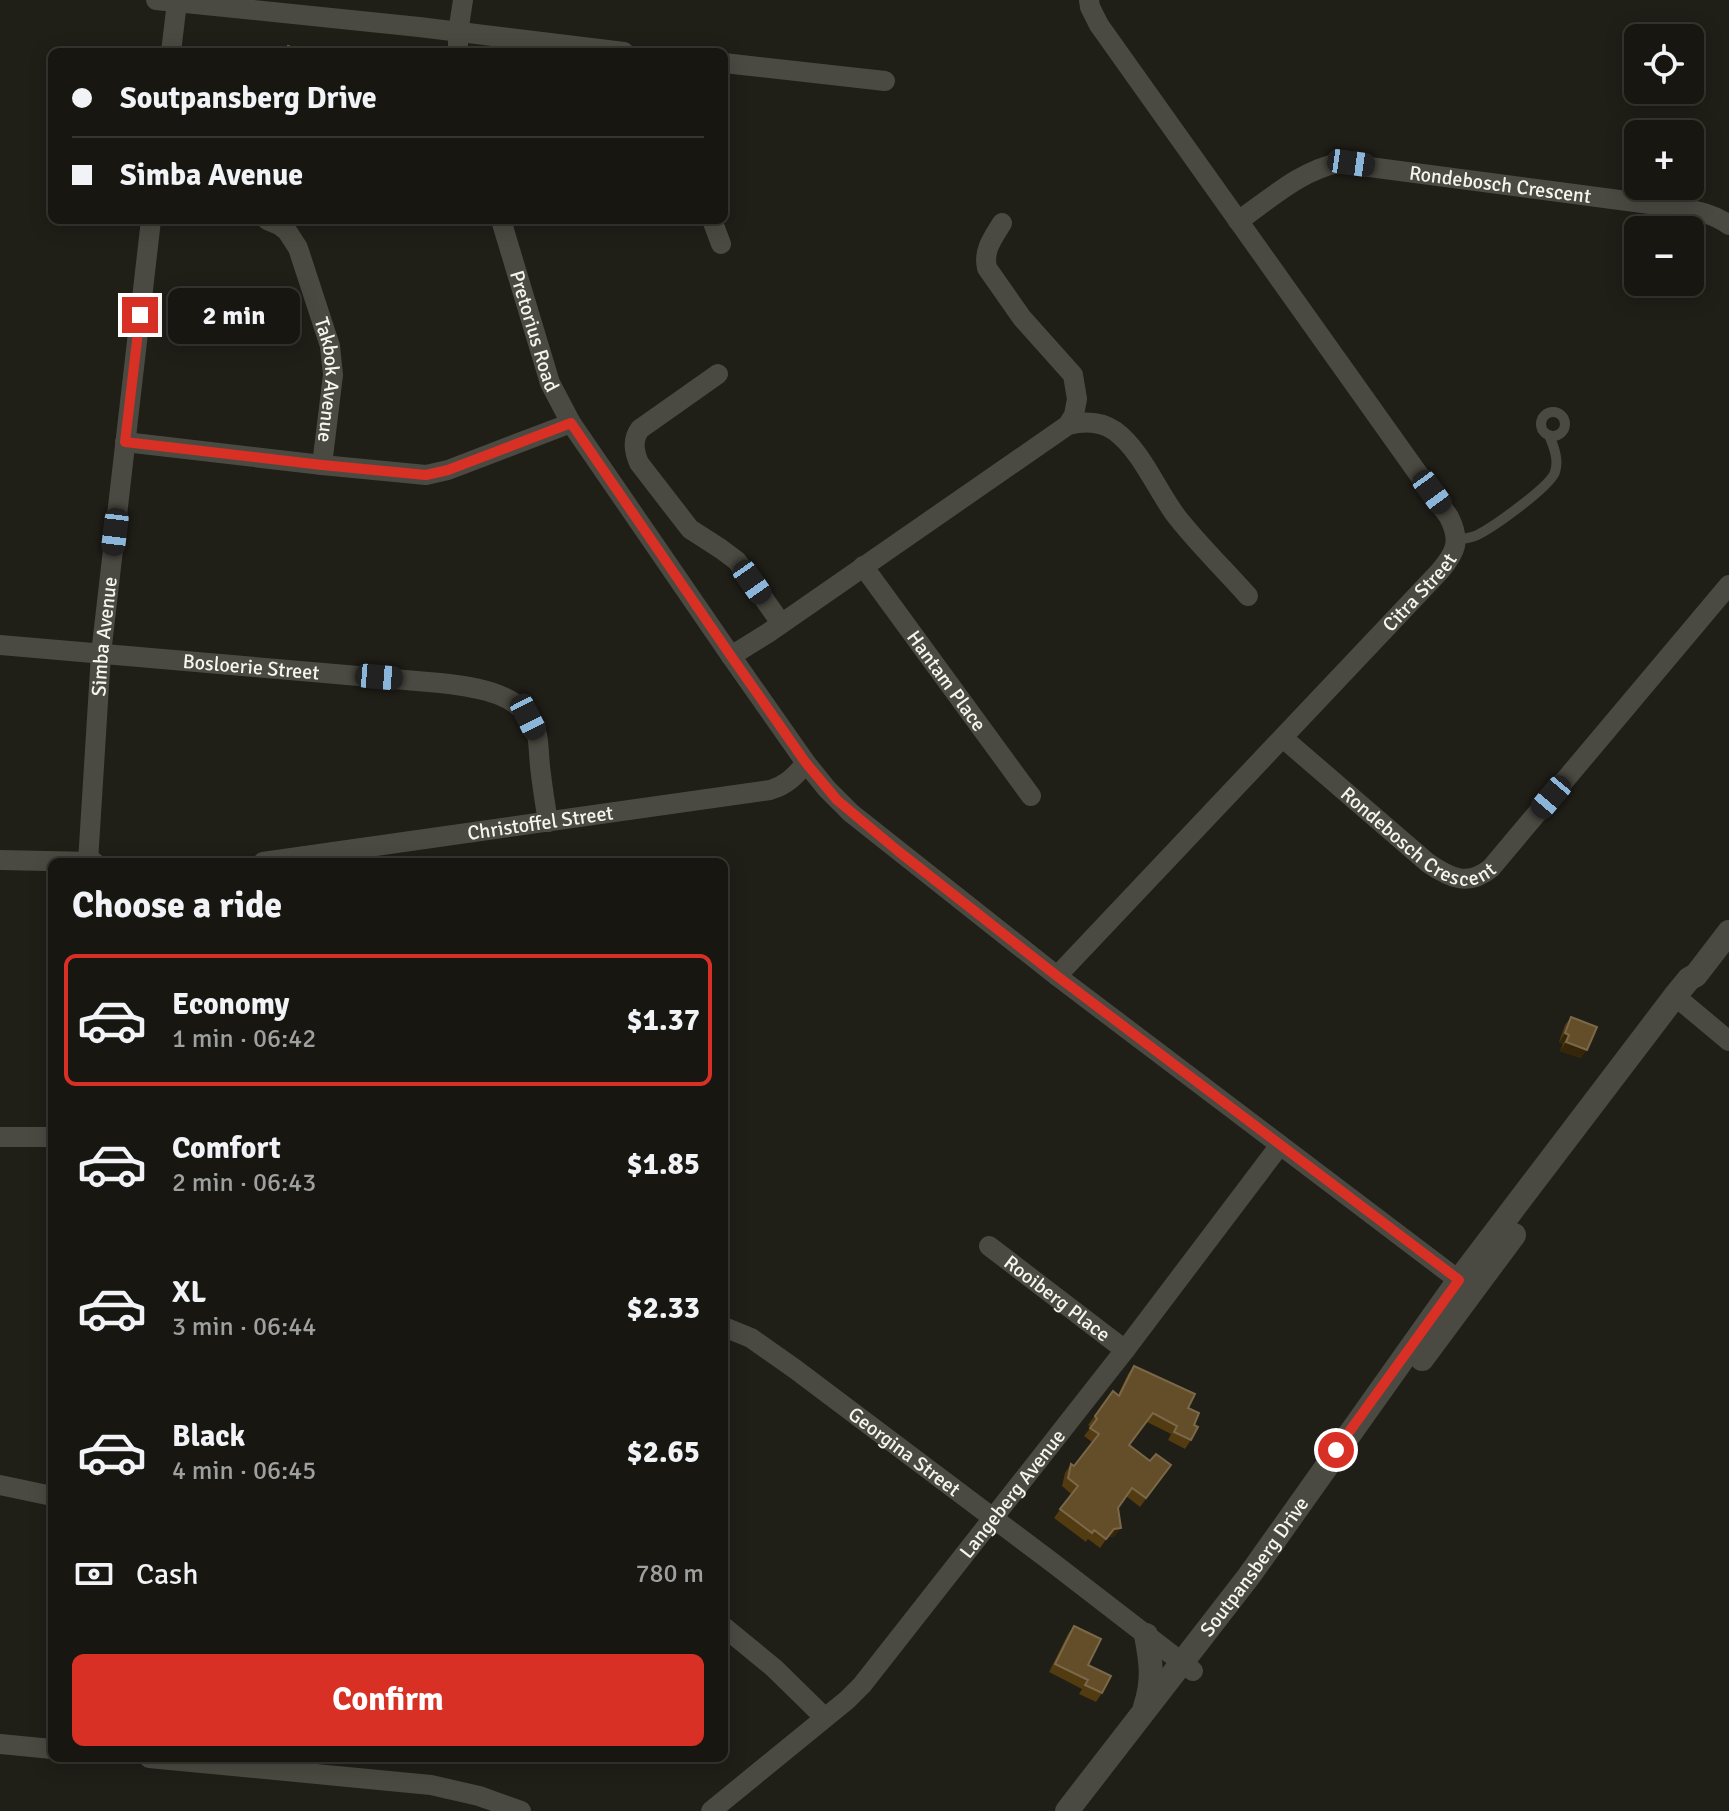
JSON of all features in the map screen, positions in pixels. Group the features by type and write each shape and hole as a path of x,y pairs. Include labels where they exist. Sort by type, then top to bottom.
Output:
{"street":[{"path":"156,0 419,27 458,43 550,48"},
{"path":"458,43 463,0"},
{"name":"Citra Street","path":"1057,976 1440,571 1454,550 1456,540 1449,517 1099,25 1089,0"},
{"path":"171,48 177,2"},
{"path":"728,63 885,81"},
{"name":"Rondebosch Crescent","path":"1238,221 1317,170 1327,165 1351,163 1680,208 1704,212 1729,225"},
{"path":"1002,223 987,248 987,268 1022,318 1073,375 1077,399 1068,425"},
{"name":"Simba Avenue","path":"90,858 101,654 151,224"},
{"name":"Takbok Avenue","path":"277,224 287,231 298,248 330,346 333,375 322,465"},
{"name":"Pretorius Road","path":"502,224 550,383 571,423 731,656 827,789 851,813 1057,976 1466,1285"},
{"path":"714,224 721,244"},
{"path":"718,374 640,429 636,435 635,454 685,523 695,534 737,561 781,623"},
{"path":"731,656 1068,425 1081,422 1104,425 1123,438 1179,519 1248,596"},
{"path":"125,442 407,474 434,474 571,423"},
{"name":"Hantam Place","path":"863,566 1031,796"},
{"name":"Rondebosch Crescent","path":"1283,738 1428,863 1442,872 1462,879 1473,879 1491,868 1729,585"},
{"name":"Bosloerie Street","path":"0,645 474,686 494,692 513,702 528,717 537,733 548,822"},
{"name":"Christoffel Street","path":"292,858 770,790 793,778 806,763"},
{"path":"0,860 48,861"},
{"name":"Soutpansberg Drive","path":"1067,1811 1141,1716 1259,1585 1466,1285 1545,1192 1574,1144 1679,999 1695,983 1696,975 1729,932"},
{"path":"1679,999 1729,1041"},
{"path":"0,1137 48,1137"},
{"name":"Langeberg Avenue","path":"711,1811 862,1685 1125,1350 1280,1145"},
{"name":"Rooiberg Place","path":"989,1246 1125,1350"},
{"name":"Georgina Street","path":"728,1329 751,1338 795,1369 1187,1668"},
{"path":"0,1485 48,1495"},
{"path":"728,1630 774,1668 824,1717"},
{"path":"1141,1716 1151,1690 1152,1675 1146,1635"},
{"name":"Soutpansberg Drive","path":"1076,1811 1152,1725 1187,1668"},
{"path":"0,1744 48,1749"},
{"path":"191,1762 431,1785 479,1796 521,1811"}],"lane":[{"path":"1456,540 1477,535 1498,522 1552,480 1557,460 1549,435"}],"building":[{"path":"1571,1017 1597,1027 1587,1050 1566,1042 1569,1035 1565,1033"},
{"path":"1134,1366 1195,1394 1188,1408 1199,1413 1194,1425 1198,1427 1191,1440 1174,1432 1177,1426 1153,1413 1129,1445 1150,1461 1156,1454 1171,1465 1146,1498 1132,1488 1118,1508 1121,1528 1114,1529 1106,1539 1094,1530 1092,1533 1060,1509 1078,1486 1068,1478 1071,1464 1074,1466 1099,1434 1090,1428 1097,1419 1095,1416 1113,1391 1119,1396"},
{"path":"1074,1626 1101,1639 1088,1665 1111,1676 1102,1693 1085,1685 1088,1680 1055,1664"}],"route":[{"path":"140,315 125,442 426,475 448,470 571,423 806,763 837,800 1057,976 1459,1280 1336,1450"}]}
